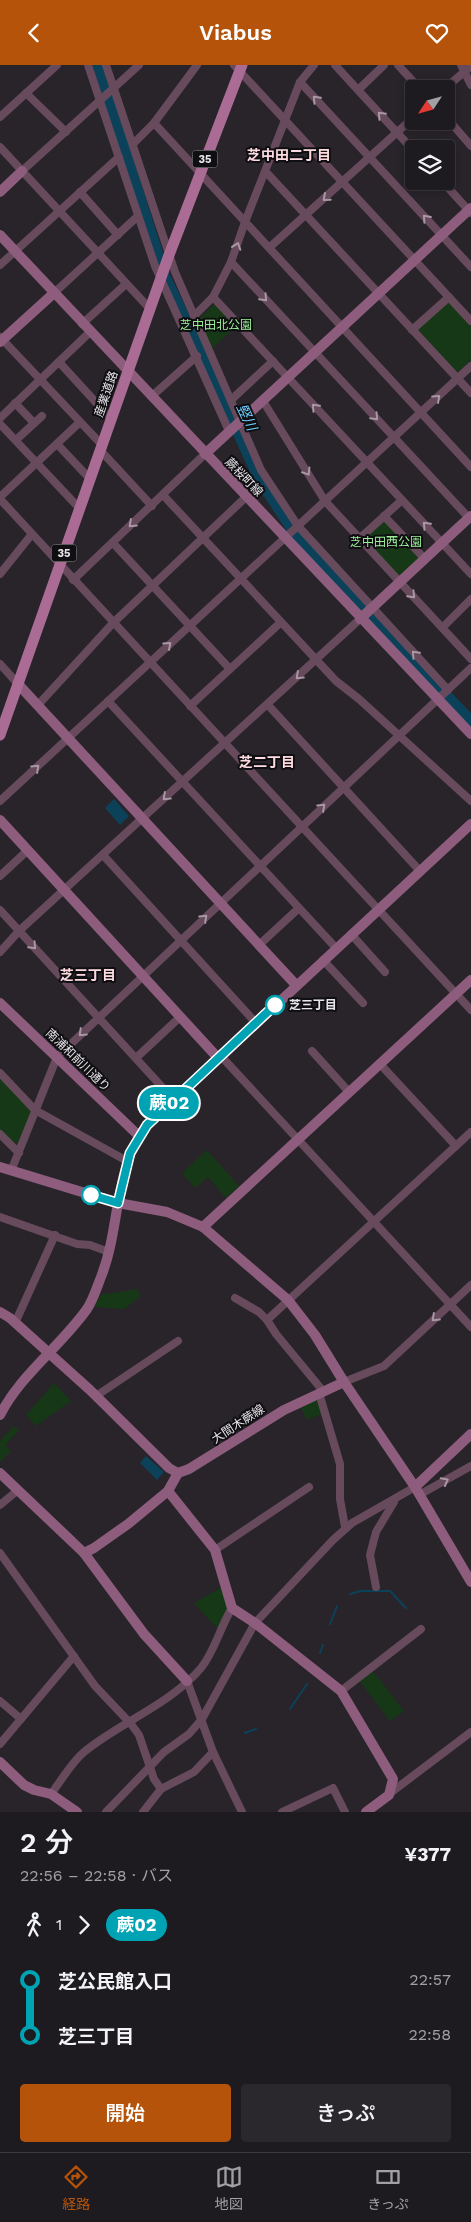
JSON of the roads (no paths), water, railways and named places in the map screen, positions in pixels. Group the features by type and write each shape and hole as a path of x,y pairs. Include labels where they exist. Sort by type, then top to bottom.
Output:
{"main road":[{"name":"産業道路","path":"0,735 169,255 238,67"}],"street":[{"path":"0,117 58,65"},
{"path":"88,65 161,280 196,356 234,426 297,527 366,613 443,695"},
{"path":"106,65 169,255 231,400 234,426"},
{"path":"0,192 139,65"},
{"path":"133,144 154,123 197,65"},
{"path":"194,316 213,297 231,262 300,83 314,65"},
{"path":"335,65 405,141"},
{"path":"358,90 384,65"},
{"path":"398,65 412,80"},
{"path":"238,67 285,122 471,321"},
{"path":"467,67 471,85"},
{"path":"453,80 467,67"},
{"path":"300,83 370,156 471,267"},
{"path":"26,93 66,132"},
{"path":"154,123 471,467"},
{"path":"270,247 405,125"},
{"path":"455,127 471,146"},
{"path":"0,147 97,254 151,310"},
{"path":"0,265 119,157"},
{"path":"266,172 471,393"},
{"path":"74,579 234,426 470,210 451,190"},
{"path":"80,192 118,235"},
{"path":"138,216 1,339 80,422 152,506"},
{"name":"蕨桜町線","path":"0,235 246,497 366,613 443,695 471,734"},
{"path":"0,952 19,931 268,705 470,517 231,262"},
{"path":"82,324 126,284"},
{"path":"213,297 471,574"},
{"path":"412,330 449,297"},
{"path":"0,418 90,332"},
{"path":"152,396 196,356"},
{"path":"231,400 273,361"},
{"path":"58,362 112,420"},
{"path":"0,801 471,366"},
{"path":"263,401 325,501 471,659"},
{"path":"15,403 34,423"},
{"path":"16,440 42,416"},
{"path":"80,422 0,498 471,1010"},
{"path":"0,424 80,509"},
{"path":"57,444 91,480"},
{"path":"163,495 240,580 336,681 400,735 471,801"},
{"path":"38,705 113,623 246,497"},
{"path":"359,539 402,500"},
{"path":"384,516 425,559"},
{"path":"0,574 32,534"},
{"path":"112,543 191,625 230,669"},
{"path":"443,627 471,599"},
{"path":"190,706 280,623"},
{"path":"0,664 296,985"},
{"path":"11,1171 57,1057 471,668"},
{"path":"108,701 336,948"},
{"path":"268,705 420,871"},
{"path":"0,820 180,1017 298,1139 471,1327"},
{"path":"0,1415 13,1392 87,1308 101,1277 108,1253 127,1161 139,1136 173,1099 471,823"},
{"path":"0,876 28,850"},
{"path":"103,855 256,1023"},
{"path":"259,945 299,908"},
{"path":"0,911 173,1099"},
{"path":"351,934 385,972"},
{"path":"323,960 363,1003"},
{"path":"203,1227 471,980"},
{"name":"南浦和前川通り","path":"0,1003 139,1136"},
{"path":"136,1058 180,1017"},
{"path":"312,1051 349,1092"},
{"path":"380,1064 456,1146"},
{"path":"0,1073 35,1109 127,1161"},
{"path":"267,1320 471,1132"},
{"path":"0,1134 19,1153"},
{"path":"0,1167 118,1203 167,1212 203,1227 288,1300 315,1335 417,1491 471,1582"},
{"path":"0,1217 77,1244 90,1245 108,1253"},
{"path":"15,1323 54,1235"},
{"path":"344,1382 384,1366 471,1285"},
{"path":"235,1298 259,1312 267,1320 321,1392 340,1464 340,1499 345,1527"},
{"path":"0,1312 49,1352 169,1467 178,1473 168,1491 128,1524 84,1553"},
{"path":"96,1396 178,1341"},
{"name":"大間木蕨線","path":"178,1473 189,1469 284,1410 344,1382"},
{"path":"417,1491 471,1434"},
{"path":"106,1812 164,1752 189,1734 202,1719 255,1623 345,1527 395,1500 471,1466"},
{"path":"0,1473 84,1553 144,1634 188,1681 213,1752 242,1812"},
{"path":"215,1550 309,1487"},
{"path":"0,1505 18,1491"},
{"path":"168,1491 215,1550 232,1608 255,1623 341,1691 393,1779 389,1795"},
{"path":"376,1587 370,1555 376,1531 395,1500"},
{"path":"0,1553 101,1694 129,1721 139,1735 154,1779 160,1789"},
{"path":"0,1569 6,1562"},
{"path":"51,1794 82,1754 162,1700 188,1681 200,1669 209,1657 221,1627 232,1608"},
{"path":"341,1691 421,1629"},
{"path":"0,1744 74,1656"},
{"path":"0,1701 21,1719"},
{"path":"366,1812 471,1732"},
{"path":"143,1812 160,1789 194,1772 213,1752"},
{"path":"0,1762 24,1785 34,1790 51,1794 77,1812"},
{"path":"282,1812 333,1788 345,1812"}],"water":[{"path":"114,799 129,816 120,825 105,808"},
{"path":"146,1456 164,1472 157,1480 140,1463"}],"waterway":[{"name":"竪川","path":"98,65 165,277 259,479 290,526 316,559 471,721"},
{"path":"350,1594 361,1591 390,1591 406,1608"},
{"path":"330,1624 337,1606"},
{"path":"320,1653 323,1645"},
{"path":"290,1709 307,1684"},
{"path":"245,1733 256,1729"}],"place":[{"name":"芝三丁目","path":"275,1005"}],"district":[{"name":"芝中田二丁目","path":"289,155"},
{"name":"芝二丁目","path":"267,762"},
{"name":"芝三丁目","path":"88,975"}],"park label":[{"name":"芝中田北公園","path":"216,325"},
{"name":"芝中田西公園","path":"386,542"}]}
